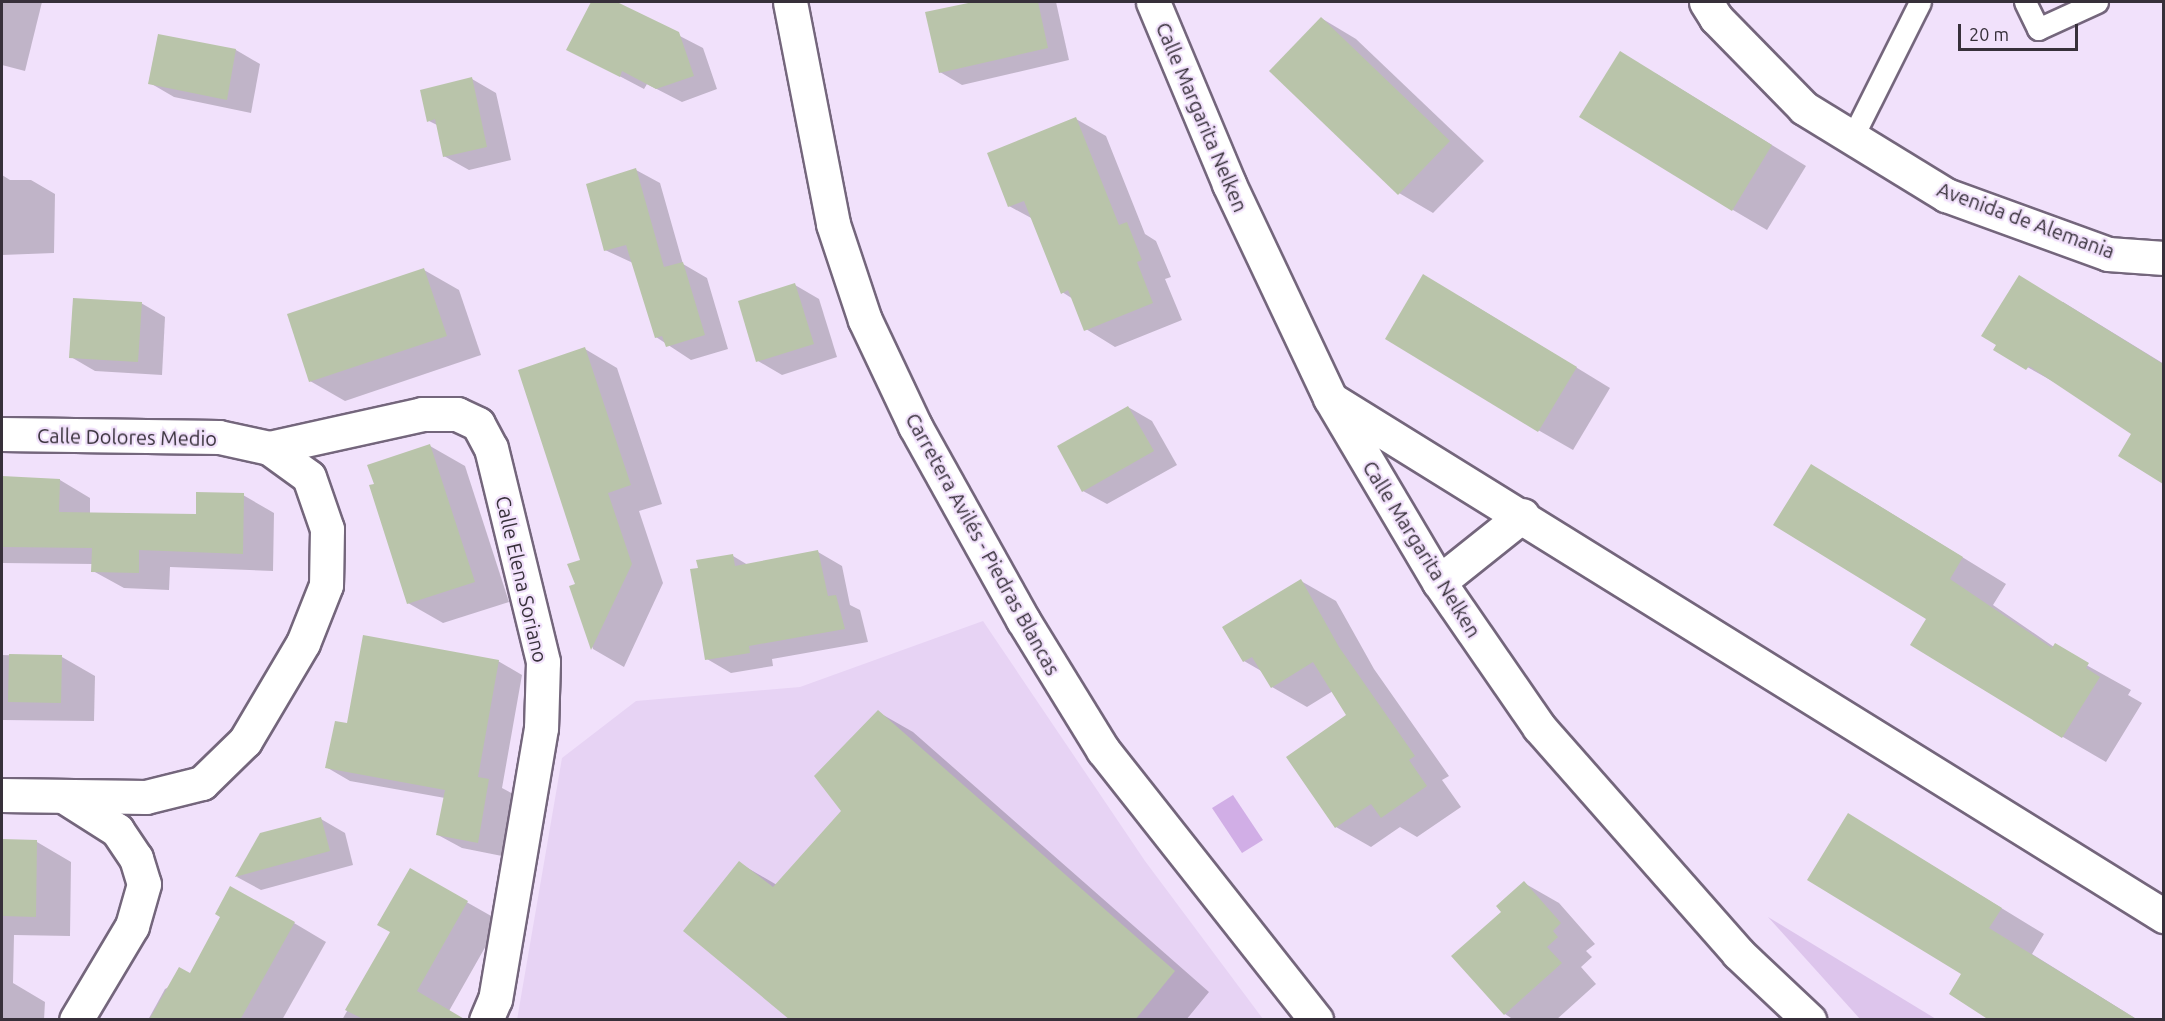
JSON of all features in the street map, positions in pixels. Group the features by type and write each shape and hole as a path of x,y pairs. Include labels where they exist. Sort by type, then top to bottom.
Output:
{"street":[{"name":"Carretera Avilés - Piedras Blancas","path":"790,2 833,224 865,321 915,426 1023,621 1103,750 1316,1020"},
{"name":"Calle Margarita Nelken","path":"1153,2 1229,184 1330,398 1439,582 1539,727 1738,953 1809,1020"},
{"name":"Avenida de Alemania","path":"1706,2 1716,18 1803,108 1851,140 1946,195 2108,254 2163,258"},
{"path":"1330,398 2163,916"},
{"name":"Calle Elena Soriano","path":"269,448 422,414 457,414 478,424 491,448 543,662 540,728 495,999 486,1020"},
{"name":"Calle Dolores Medio","path":"2,434 219,437 269,448 309,477 327,529 326,585 303,643 245,741 202,783 146,797 2,795"},
{"path":"1439,582 1523,516"},
{"path":"65,796 117,830 136,858 144,884 132,926 76,1020"}],"lane":[{"path":"1851,140 1920,2"},
{"path":"2025,2 2038,29 2097,2"}],"shaded area":[{"path":"983,621 1145,861 1263,1019 517,1020 562,758 636,701 800,687"},
{"path":"1233,795 1263,840 1242,853 1212,808"},
{"path":"1768,917 1936,1019 1860,1019"}],"building":[{"path":"591,2 617,2 679,32 694,76 656,89 622,71 620,77 566,50"},
{"path":"973,2 1038,2 1048,48 939,73 925,12"},
{"path":"1321,17 1450,141 1398,195 1269,71"},
{"path":"158,34 236,49 227,100 148,84"},
{"path":"1620,51 1772,145 1732,211 1579,117"},
{"path":"472,77 487,147 443,157 435,119 427,122 420,90"},
{"path":"1076,117 1119,225 1127,222 1142,260 1137,262 1153,303 1084,331 1068,290 1061,294 1024,201 1008,207 987,153"},
{"path":"636,168 664,267 683,262 705,335 666,347 662,336 655,338 626,245 604,251 586,184"},
{"path":"424,268 447,336 309,382 287,314"},
{"path":"1423,274 1577,367 1538,432 1385,339"},
{"path":"2019,275 2163,364 2163,484 2118,456 2131,434 2029,366 2026,370 1993,350 1996,345 1981,336"},
{"path":"795,283 814,344 756,362 738,301"},
{"path":"73,298 142,302 138,362 69,358"},
{"path":"585,347 631,485 608,493 632,564 591,650 569,586 575,584 567,564 580,560 518,370"},
{"path":"1128,406 1154,451 1082,492 1057,446"},
{"path":"430,444 475,582 407,604 369,485 374,484 367,465"},
{"path":"1811,464 1963,557 1950,579 2052,648 2055,643 2089,663 2086,668 2100,677 2062,738 1910,645 1926,619 1773,525"},
{"path":"2,476 60,479 59,512 196,514 196,492 244,493 243,554 139,550 139,573 91,572 92,548 2,547"},
{"path":"818,550 828,596 836,595 845,629 749,646 750,653 705,660 690,569 698,568 696,560 733,554 735,566"},
{"path":"1301,579 1339,647 1415,756 1409,760 1427,786 1381,818 1371,804 1335,828 1286,757 1346,715 1313,662 1271,688 1252,657 1243,662 1222,627"},
{"path":"363,635 499,660 478,777 489,779 478,843 436,835 445,790 325,768 335,721 347,723"},
{"path":"9,654 62,655 61,703 8,702"},
{"path":"878,710 1175,971 1135,1020 790,1020 683,931 739,861 773,887 841,811 814,776"},
{"path":"1848,813 2002,908 1989,928 2138,1020 1989,1020 1949,994 1961,974 1807,880"},
{"path":"321,817 330,851 235,877 260,833"},
{"path":"2,839 37,840 36,917 2,916"},
{"path":"410,868 468,901 417,991 466,1020 365,1020 345,1010 390,932 377,925"},
{"path":"1524,881 1561,923 1553,931 1558,937 1547,947 1562,963 1504,1015 1451,956 1501,912 1496,906"},
{"path":"230,886 295,922 240,1020 149,1020 179,967 190,973 220,917 215,914"}]}
